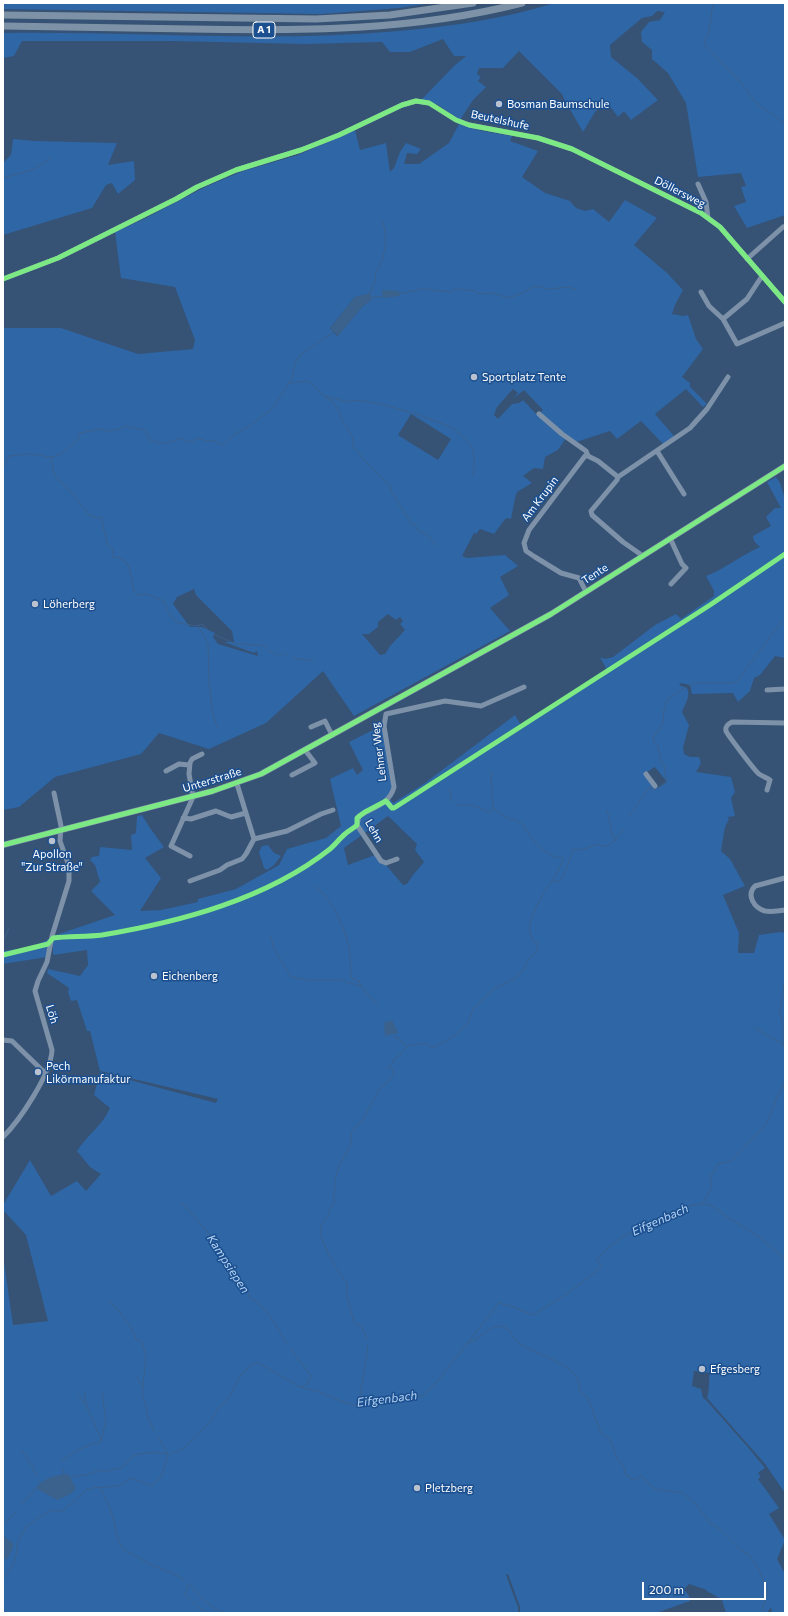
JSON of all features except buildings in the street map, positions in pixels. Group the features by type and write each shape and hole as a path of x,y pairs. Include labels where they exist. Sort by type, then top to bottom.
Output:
{"highway":[{"name":"A 1","path":"3,15 316,19 390,15 473,3"},
{"name":"A 1","path":"3,26 249,30 363,28 449,18 522,3"}],"main road":[{"name":"Tente","path":"411,692 530,626 785,466"},
{"name":"Unterstraße","path":"3,845 60,829 193,797 237,784 261,774 332,735 384,711 411,692"}],"street":[{"name":"Beutelshufe","path":"3,279 43,265 236,170 301,150 402,105 416,101 429,103 456,120 469,125 538,138"},
{"name":"Döllersweg","path":"538,138 588,156 708,218 720,227 785,302"},
{"name":"Döllersweg","path":"698,184 704,198 708,218"},
{"path":"747,259 783,227"},
{"path":"723,319 747,299 762,276"},
{"path":"702,292 709,306 723,319 737,344 785,323"},
{"path":"643,556 623,542 592,515 591,511 618,478 690,428 707,409 728,376"},
{"path":"539,414 562,434 586,451 588,456 598,461 618,478"},
{"path":"657,451 684,494"},
{"name":"Am Krupin","path":"586,592 580,578 561,573 533,556 526,551 524,543 529,530 585,456 588,456"},
{"path":"670,538 682,564 686,568 671,584"},
{"path":"384,711 446,701 481,706 524,687"},
{"path":"767,690 785,689"},
{"name":"Lehner Weg","path":"384,711 384,726 394,788"},
{"path":"311,727 325,721 332,735"},
{"path":"767,790 771,781 759,774 754,768 727,733 727,726 732,722 785,723"},
{"path":"292,775 315,763 305,750"},
{"name":"Unterstraße","path":"190,856 171,846 193,797 189,765 192,759 202,754"},
{"name":"Unterstraße","path":"166,770 179,764 189,765"},
{"path":"646,774 655,786"},
{"path":"190,881 220,870 242,859 254,839 237,784"},
{"name":"Lehn","path":"394,788 392,794 386,801 359,816 357,826 381,861 386,863 397,859"},
{"path":"54,793 61,826 60,829"},
{"path":"254,839 287,831 321,814 333,810"},
{"path":"183,818 191,819 216,811 231,817 246,813"},
{"name":"Löh","path":"3,1137 19,1119 46,1073 51,1059 52,1050 35,991 47,962 52,936 69,881 69,866 60,841 60,829"},
{"path":"785,878 755,886 751,894 754,904 763,910 785,910"},
{"path":"3,1040 12,1041 46,1073"}],"shaded area":[{"path":"3,3 432,3 399,8 322,14 3,9"},
{"path":"554,3 785,3 785,215 747,228 734,206 746,202 741,187 746,186 741,173 698,177 686,103 668,73 652,59 652,50 642,42 641,32 649,22 660,20 665,12 657,11 652,16 642,18 610,45 611,57 637,78 658,100 631,120 624,111 618,117 606,101 595,112 583,132 562,94 519,51 503,68 479,68 477,74 481,77 478,81 486,87 473,100 460,120 438,105 422,99 454,66 466,56 454,56 443,39 410,52 390,52 382,42 306,44 170,41 22,41 14,56 3,58 3,33 250,36 350,34 439,27 497,18"},
{"path":"459,124 482,131 512,136 510,141 538,151 522,177 545,193 570,201 576,208 585,211 593,209 609,222 625,200 657,218 634,245 667,273 683,290 672,314 683,316 688,315 696,339 703,349 682,377 690,383 690,387 707,404 703,407 686,389 655,414 674,436 663,444 641,421 617,439 610,431 576,442 566,438 558,450 545,457 543,469 534,468 523,476 532,483 517,492 511,519 505,519 494,534 480,529 476,534 474,533 462,556 467,558 505,555 518,566 500,577 509,595 490,608 510,631 354,716 323,671 266,723 209,749 159,733 141,754 55,777 19,807 3,810 3,328 61,328 138,354 193,349 195,340 175,287 121,278 115,232 144,219 205,187 243,171 298,155 355,130 360,150 386,143 390,172 394,168 400,152 406,143 421,149 417,154 407,153 404,164 419,164 449,143","holes":["355,297 371,300 363,306 337,336 330,328","513,389 518,393 513,399 524,390 543,410 537,415 523,400 519,403 512,404 498,419 494,415 497,407","411,414 451,439 438,460 398,435","194,589 196,595 232,631 234,642 224,642 254,653 257,651 258,656 218,644 213,637 215,633 202,627 190,627 173,604 177,597","388,614 396,620 400,617 403,621 400,624 405,630 390,646 385,654 380,655 362,634 369,634 378,627 378,622"]},
{"path":"13,139 117,143 108,165 134,161 135,180 118,194 112,183 106,185 92,208 3,235 3,163 11,155"},
{"path":"382,290 399,291 400,296 383,298"},
{"path":"370,293 372,299 363,306 338,336 330,328 355,297"},
{"path":"776,477 780,483 785,499 785,658 775,656 760,675 754,678 750,691 738,702 733,693 692,694 690,685 681,683 679,685 687,688 688,691 687,700 682,712 689,725 683,748 684,754 690,757 699,757 701,763 696,772 731,777 735,792 731,798 735,816 728,817 729,819 725,827 721,851 730,859 745,886 723,895 739,933 738,953 754,953 759,935 780,932 785,933 785,1493 765,1464 707,1398 710,1373 694,1371 692,1386 701,1389 703,1398 765,1468 758,1473 761,1477 758,1479 779,1508 769,1514 785,1540 777,1559 785,1574 785,1613 772,1613 771,1607 767,1613 726,1613 722,1600 704,1589 689,1584 684,1589 689,1596 690,1601 656,1613 520,1613 520,1607 508,1574 506,1575 518,1607 518,1613 3,1613 3,1558 4,1560 5,1536 3,1536 3,1255 13,1325 48,1321 26,1235 3,1210 3,1205 30,1160 51,1196 77,1181 86,1191 101,1174 90,1167 77,1151 103,1120 110,1108 94,1095 100,1072 216,1103 218,1099 100,1071 90,1031 87,1031 77,1000 71,1001 68,992 69,988 47,973 48,969 80,976 88,965 87,950 53,955 53,936 115,915 91,891 100,882 95,865 90,860 92,857 99,856 100,847 132,850 131,835 136,833 137,816 142,815 164,847 145,858 161,878 140,911 161,910 198,902 198,899 236,889 279,865 287,849 326,838 341,826 330,779 353,768 357,775 363,770 349,742 383,725 392,787 388,796 393,803 425,783 515,715 522,727 611,670 610,668 607,670 600,657 605,659 613,657 655,625 676,614 681,619 714,596 714,591 706,576 720,570 760,547 754,541 753,536 771,526 766,517 775,508 781,508 767,482","holes":["655,767 667,782 658,788 647,772","388,816 417,844 415,850 424,862 407,884 403,885 386,865 383,864 375,855 348,865 344,848"]},
{"path":"268,845 274,853 281,856 274,865 267,870 264,868 259,852 262,846"},
{"path":"49,939 47,957 3,964 3,951 33,947"},
{"path":"392,1020 398,1033 385,1036 384,1023"},
{"path":"68,1474 76,1488 72,1493 57,1500 36,1488 50,1478"},
{"path":"3,1536 13,1543 13,1547 7,1560 3,1558"}],"waterway":[{"path":"713,3 709,31 704,44 736,77 756,102 785,125"},
{"path":"3,178 32,170 50,159"},
{"path":"370,293 376,278 375,273 379,268 384,254 385,233 382,220"},
{"path":"399,294 422,289 450,292 458,289 472,290 479,294 492,293 509,298 534,286 550,289 567,287 576,289"},
{"path":"371,298 383,296"},
{"path":"3,468 9,456 29,454 51,457 60,455 79,438 78,436 80,433 100,429 108,431 120,429 125,426 144,430 150,440 158,442 166,443 181,438 191,442 197,438 207,441 212,440 223,445 235,434 248,427 273,408 292,378 295,363 301,354 334,332"},
{"path":"289,383 308,381 324,396 349,402 368,402 384,405 419,415 447,426 459,433 470,445 474,460 473,475"},
{"path":"325,397 331,400 340,412 341,418 353,438 353,446 371,468 390,485 391,491 411,523 415,525 419,532 427,534 435,545"},
{"path":"51,457 54,474 57,479 65,485 90,516 98,518 101,517 107,543 113,550 113,557 121,558 129,566 132,584 137,595 146,594 164,601 167,610 176,622 195,626 202,624 207,629"},
{"path":"689,686 695,683 732,683 737,681 782,621"},
{"path":"198,626 208,643 209,681 213,714 217,727"},
{"path":"213,634 236,644 260,645 266,647"},
{"path":"268,650 275,654"},
{"path":"293,658 313,661"},
{"path":"628,817 650,787 655,790 666,782 664,765 660,759 658,746 654,742 653,738 663,723 664,710 667,700 686,687"},
{"path":"491,772 493,808"},
{"path":"450,790 451,801"},
{"path":"457,805 472,805 489,812 493,809 509,819 514,819 523,825 534,842 544,851 553,856 564,859 553,880"},
{"path":"607,811 615,841"},
{"path":"367,1339 361,1326 356,1324 354,1321 347,1296 347,1283 329,1255 322,1239 321,1231 321,1226 334,1204 336,1178 340,1165 351,1143 351,1133 363,1119 380,1088 387,1083 394,1074 393,1070 388,1067 407,1046 425,1043 433,1048 454,1036 468,1023 473,1009 492,990 515,978 522,972 528,961 537,950 537,943 534,942 530,933 531,920 541,898 552,881 560,881 566,870 573,849 582,850 598,844 607,846 613,842 625,829"},
{"path":"316,887 327,898 337,914 344,932 350,951 351,978 359,981 361,986 377,1005"},
{"path":"3,939 9,928"},
{"path":"271,937 274,949 291,977 310,980 340,980 361,986"},
{"path":"785,979 780,1011 783,1025 783,1044 785,1050"},
{"path":"755,1028 782,1044"},
{"path":"394,1037 398,1038 406,1046"},
{"path":"703,1203 711,1188 711,1176 718,1164 731,1161 763,1128 768,1120 777,1097 782,1090 785,1078"},
{"name":"Kampsiepen","path":"182,1203 211,1236 211,1243 229,1263 246,1288 250,1298 257,1302 267,1312 287,1344"},
{"name":"Eifgenbach","path":"3,1579 13,1565 18,1541 26,1527 39,1517 53,1510 63,1511 86,1490 92,1488 119,1486 131,1478 152,1486 161,1477 167,1458 172,1453 181,1450 190,1443 211,1421 218,1409 229,1397 242,1373 257,1362 300,1387 317,1391 354,1405 423,1395 435,1384 499,1303 533,1315 568,1293 598,1270 601,1267 597,1260 602,1253 632,1231 673,1212 697,1204 706,1204 715,1208 765,1242 785,1261"},
{"path":"109,1301 115,1306 131,1327 136,1339 142,1342 146,1356 142,1395 146,1405 147,1415 154,1431"},
{"path":"467,1343 476,1340 491,1328 499,1326 503,1327 506,1328 519,1343 532,1351 554,1360 573,1373 578,1380 580,1392 588,1398 601,1433 610,1440 617,1458 624,1467 625,1474 634,1480 641,1476 655,1489 683,1493 697,1505 710,1523 721,1530 741,1550 750,1556 759,1570 768,1591 762,1607 764,1613"},
{"path":"359,1404 368,1345"},
{"name":"Kampsiepen","path":"290,1348 311,1376 309,1382 301,1387"},
{"path":"136,1377 143,1386"},
{"path":"85,1393 86,1404"},
{"path":"61,1462 80,1449 101,1442 106,1420 102,1393"},
{"path":"79,1396 86,1405 101,1439"},
{"path":"158,1437 167,1452 167,1457"},
{"path":"22,1451 33,1467 36,1476"},
{"path":"70,1478 86,1475 100,1470 106,1471 123,1467 134,1455 154,1452 163,1454 167,1452"},
{"path":"62,1468 64,1474"},
{"path":"100,1487 110,1508 118,1540 123,1549 146,1562 185,1580"},
{"path":"21,1505 36,1488"},
{"path":"3,1526 15,1512"},
{"path":"188,1583 208,1604 225,1613"},
{"path":"188,1585 185,1594 199,1608 208,1613"}],"cycle path":[{"path":"3,279 58,258 197,187 236,170 301,150 339,135 402,105 416,101 429,103 456,120 469,125 538,138 572,149 701,213 720,227 785,302"},
{"path":"3,845 213,791 261,774 551,614 785,466"},
{"path":"3,955 48,944 53,938 102,935 162,923 222,906 279,882 305,867 330,849 346,833 357,825 357,818 365,812 386,801 392,808 394,808 710,605 785,554"}],"place":[{"name":"Bosman Baumschule","path":"499,104"},
{"name":"Sportplatz Tente","path":"474,377"},
{"name":"Löherberg","path":"35,604"},
{"name":"Apollon \"Zur Straße\"","path":"52,841"},
{"name":"Eichenberg","path":"154,976"},
{"name":"Pech Likörmanufaktur","path":"38,1072"},
{"name":"Efgesberg","path":"702,1369"},
{"name":"Pletzberg","path":"417,1488"}]}
